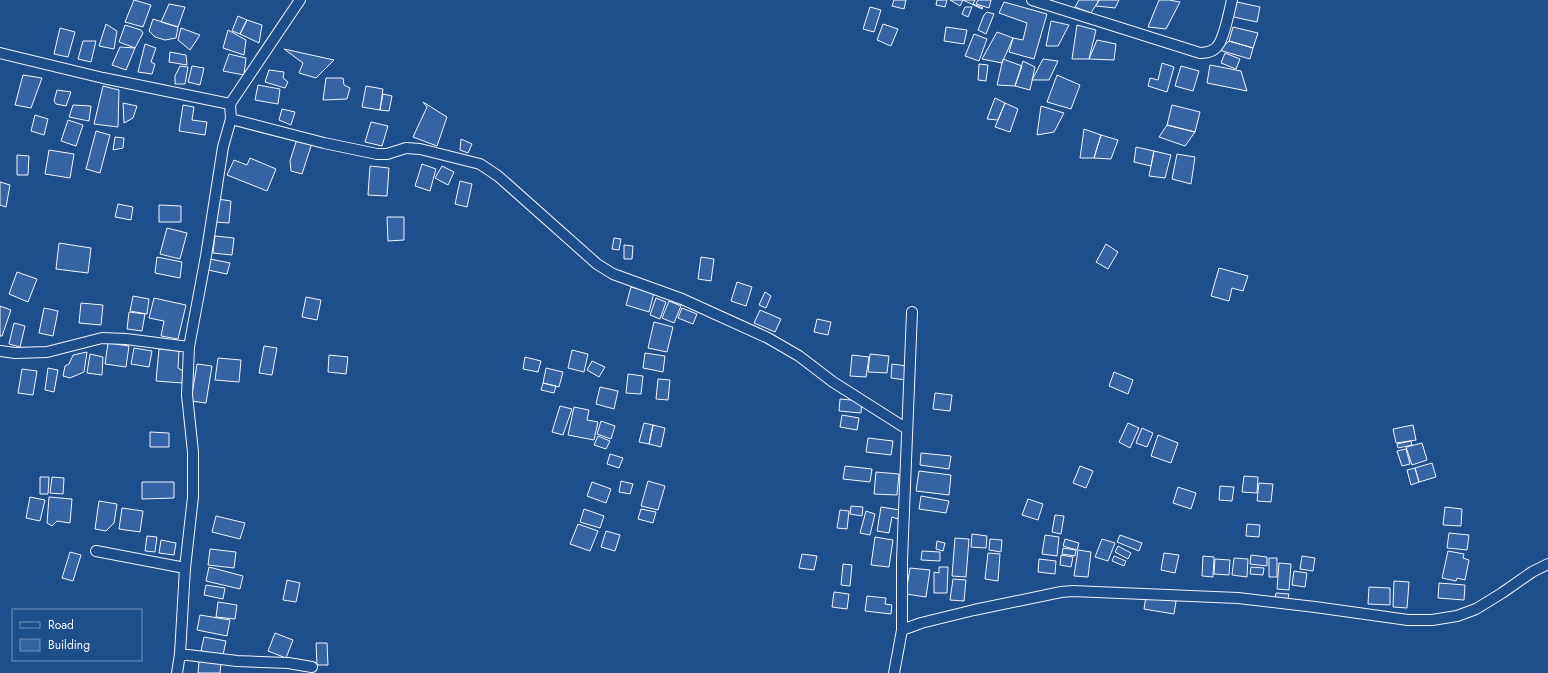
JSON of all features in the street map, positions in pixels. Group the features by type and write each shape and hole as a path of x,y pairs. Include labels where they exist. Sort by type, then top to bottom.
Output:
{"street":[{"path":"177,673 180,654 185,568 193,497 193,452 187,395 189,347 206,256 223,147 231,119 230,104 300,0"},
{"path":"1032,0 1200,53 1206,53 1220,43 1232,0"},
{"path":"0,53 103,78 230,104"},
{"path":"231,119 324,143 378,154 386,154 406,148 420,149 480,164 498,176 597,264 632,282 682,299 768,338 799,356 834,382 907,429"},
{"path":"894,673 902,630 902,560 912,312"},
{"path":"0,350 15,353 47,352 102,338 126,339 189,347"},
{"path":"96,551 185,568"},
{"path":"902,630 921,623 974,610 1061,592 1073,591 1238,598 1408,620 1432,620 1457,616 1476,609 1538,568 1548,564"},
{"path":"180,654 236,660 288,663 312,667"}],"building":[{"path":"134,0 151,5 143,27 125,22"},
{"path":"894,0 906,0 904,9 892,6"},
{"path":"937,0 947,0 945,7 936,5"},
{"path":"950,0 963,0 960,6"},
{"path":"963,0 975,0 973,4 983,8 982,9"},
{"path":"978,0 991,0 989,8 976,4"},
{"path":"1079,0 1099,0 1091,13 1075,7"},
{"path":"1099,0 1119,0 1115,8 1096,6"},
{"path":"1159,0 1180,2 1166,29 1148,27"},
{"path":"1232,1 1260,7 1257,22 1229,16"},
{"path":"1004,2 1047,14 1034,59 1009,52 1013,38 1023,40 1027,23 999,13"},
{"path":"169,4 185,7 178,27 161,22"},
{"path":"870,7 881,10 874,32 863,29"},
{"path":"965,7 972,7 968,17 962,14"},
{"path":"987,12 994,14 986,34 978,30 984,15"},
{"path":"238,16 247,20 240,34 232,31"},
{"path":"153,19 178,27 176,38 165,40 155,37 149,31"},
{"path":"247,20 262,25 259,43 240,34"},
{"path":"1051,21 1069,25 1058,46 1046,46"},
{"path":"106,24 117,31 114,49 99,46"},
{"path":"883,24 898,29 891,46 877,40"},
{"path":"125,25 141,30 143,33 135,48 119,42"},
{"path":"1077,25 1096,30 1089,59 1072,59"},
{"path":"946,27 967,30 964,44 944,41"},
{"path":"1233,27 1258,33 1253,48 1229,41"},
{"path":"60,28 75,32 68,57 54,54"},
{"path":"181,28 200,35 190,50 178,40"},
{"path":"228,30 246,40 244,55 223,48"},
{"path":"997,32 1013,38 1002,63 982,59"},
{"path":"974,34 987,39 979,61 965,56"},
{"path":"1097,40 1116,44 1114,60 1089,59"},
{"path":"83,41 96,41 91,62 78,59"},
{"path":"1229,41 1253,48 1250,59 1219,50"},
{"path":"145,44 156,48 151,62 155,64 152,74 138,72"},
{"path":"120,47 135,48 126,70 112,65"},
{"path":"284,49 334,60 316,78 299,73 303,63"},
{"path":"170,52 186,55 187,65 169,62"},
{"path":"1225,53 1240,59 1236,69 1221,63"},
{"path":"229,54 246,58 244,75 223,71"},
{"path":"1003,59 1022,66 1015,86 997,85"},
{"path":"1043,59 1058,61 1049,80 1032,80"},
{"path":"1023,61 1035,67 1030,90 1015,86"},
{"path":"1162,63 1174,67 1167,92 1148,86 1150,78 1158,80"},
{"path":"979,64 988,65 986,81 978,80"},
{"path":"1210,65 1241,71 1247,91 1207,83"},
{"path":"180,66 188,67 185,84 175,84 175,76"},
{"path":"192,66 204,68 200,85 188,82"},
{"path":"1181,66 1199,71 1193,91 1175,86"},
{"path":"269,70 284,72 283,78 288,82 285,88 265,82"},
{"path":"23,75 42,78 31,108 15,105"},
{"path":"1057,75 1080,85 1071,109 1047,102"},
{"path":"326,78 343,78 344,85 350,88 347,99 323,100"},
{"path":"258,85 280,89 278,104 255,100"},
{"path":"103,86 119,90 118,127 94,124"},
{"path":"366,86 383,89 380,110 362,107"},
{"path":"57,90 71,92 66,106 56,104 54,101"},
{"path":"383,94 392,96 389,111 380,110"},
{"path":"995,98 1005,103 998,120 987,119"},
{"path":"423,102 447,117 437,146 413,137 427,107"},
{"path":"123,103 137,106 133,118 124,123"},
{"path":"1005,103 1018,109 1010,132 995,127"},
{"path":"73,105 91,106 89,121 69,117"},
{"path":"183,105 194,107 192,120 207,122 205,135 179,131"},
{"path":"1172,105 1200,112 1195,132 1167,125"},
{"path":"1041,106 1064,113 1054,132 1037,135"},
{"path":"282,109 295,112 291,125 279,120"},
{"path":"35,115 48,119 44,135 31,131"},
{"path":"68,120 83,125 76,146 61,141"},
{"path":"371,122 388,126 382,146 365,142"},
{"path":"1167,125 1195,132 1185,146 1159,137"},
{"path":"1084,129 1101,135 1094,158 1080,158"},
{"path":"96,131 110,135 100,173 86,169"},
{"path":"1101,135 1118,140 1111,159 1094,158"},
{"path":"115,137 124,138 123,148 113,150"},
{"path":"297,139 312,143 302,174 291,171 290,161"},
{"path":"461,139 472,144 468,153 460,150"},
{"path":"1136,147 1154,151 1151,166 1134,162"},
{"path":"49,150 74,154 70,178 45,174"},
{"path":"1154,151 1171,155 1165,178 1149,176"},
{"path":"1177,154 1195,157 1191,184 1172,179"},
{"path":"17,155 29,156 28,175 17,175"},
{"path":"250,158 276,169 267,191 227,175 234,160 247,165"},
{"path":"422,164 436,169 430,191 415,186"},
{"path":"370,166 389,168 387,196 368,195"},
{"path":"442,166 454,172 448,185 435,178"},
{"path":"460,181 472,184 467,207 455,204"},
{"path":"0,182 10,185 6,207 0,205"},
{"path":"218,199 231,201 229,223 215,222"},
{"path":"118,204 133,207 131,220 115,217"},
{"path":"159,205 181,206 181,222 159,222"},
{"path":"387,217 404,217 404,240 388,241"},
{"path":"167,228 187,233 180,259 160,254"},
{"path":"215,236 234,238 232,255 213,253"},
{"path":"614,238 621,239 619,250 612,249"},
{"path":"59,243 91,248 88,273 56,269"},
{"path":"1106,244 1118,252 1108,269 1096,262"},
{"path":"624,245 633,246 632,259 624,259"},
{"path":"157,257 182,262 180,278 155,273"},
{"path":"701,257 714,259 711,281 698,279"},
{"path":"210,259 230,263 227,274 208,270"},
{"path":"1219,268 1248,276 1243,291 1232,288 1229,301 1211,296"},
{"path":"17,272 37,279 28,302 9,294"},
{"path":"737,282 752,287 746,306 731,301"},
{"path":"631,287 654,293 649,312 626,305"},
{"path":"765,292 771,296 766,308 759,305"},
{"path":"133,296 149,299 147,314 130,311"},
{"path":"306,297 321,300 317,320 302,317"},
{"path":"154,298 186,305 178,339 161,336 164,321 149,318"},
{"path":"656,298 666,302 660,319 650,315"},
{"path":"669,301 681,306 674,323 662,318"},
{"path":"81,303 103,305 101,325 79,323"},
{"path":"0,306 11,310 2,336 0,336"},
{"path":"44,308 58,311 53,336 39,333"},
{"path":"682,308 697,314 693,324 678,318"},
{"path":"760,310 781,319 775,332 754,323"},
{"path":"129,312 145,314 142,331 127,329"},
{"path":"817,319 831,322 828,335 814,332"},
{"path":"654,322 673,327 667,352 648,348"},
{"path":"14,323 25,326 20,347 9,344"},
{"path":"108,343 129,346 126,367 105,364"},
{"path":"264,346 277,348 272,375 259,373"},
{"path":"134,348 152,351 149,367 131,364"},
{"path":"159,349 179,351 178,368 183,371 182,383 156,381"},
{"path":"572,350 588,354 584,372 568,368"},
{"path":"87,352 84,372 70,378 63,376 65,366 69,364 73,355"},
{"path":"645,353 665,356 663,372 643,368"},
{"path":"90,354 103,357 102,375 87,373"},
{"path":"870,354 889,356 887,373 868,372"},
{"path":"329,355 348,357 346,374 328,372"},
{"path":"852,355 869,357 866,377 850,376"},
{"path":"525,357 541,361 538,372 523,369"},
{"path":"218,358 241,360 239,382 215,380"},
{"path":"592,361 605,367 599,377 587,370"},
{"path":"197,364 212,366 206,403 191,401"},
{"path":"892,364 907,366 906,380 891,378"},
{"path":"48,368 58,370 54,392 45,390"},
{"path":"546,368 563,372 559,387 543,383"},
{"path":"22,369 37,371 33,395 18,393"},
{"path":"1114,372 1133,380 1128,394 1109,386"},
{"path":"628,374 643,376 641,394 626,393"},
{"path":"658,379 670,380 668,400 656,399"},
{"path":"543,383 556,386 554,393 541,390"},
{"path":"600,387 618,391 614,409 596,404"},
{"path":"935,393 952,395 950,411 933,409"},
{"path":"840,399 862,401 861,413 839,411"},
{"path":"560,406 572,409 563,435 552,432"},
{"path":"574,407 589,410 587,420 598,422 594,440 568,435"},
{"path":"842,415 859,418 857,430 840,427"},
{"path":"601,421 615,426 611,439 597,434"},
{"path":"644,423 653,425 649,444 639,442"},
{"path":"1128,423 1139,428 1130,448 1119,442"},
{"path":"653,425 665,428 661,447 649,444"},
{"path":"1413,425 1416,440 1396,443 1393,429"},
{"path":"1142,428 1153,433 1147,447 1136,443"},
{"path":"150,432 169,433 169,447 150,447"},
{"path":"1158,435 1178,443 1171,463 1151,456"},
{"path":"598,436 610,441 606,449 594,445"},
{"path":"868,438 893,441 891,455 866,452"},
{"path":"1411,441 1412,445 1398,448 1397,444"},
{"path":"1422,443 1427,460 1412,465 1406,447"},
{"path":"1406,449 1410,464 1402,466 1397,451"},
{"path":"921,453 951,456 949,469 920,465"},
{"path":"610,454 623,458 619,468 607,464"},
{"path":"1432,463 1436,477 1419,482 1415,468"},
{"path":"845,466 872,469 870,482 843,479"},
{"path":"1080,466 1093,471 1086,488 1073,483"},
{"path":"1415,468 1419,482 1411,485 1407,470"},
{"path":"919,471 951,475 949,495 916,491"},
{"path":"876,472 899,474 897,495 874,494"},
{"path":"1244,476 1258,477 1257,493 1242,492"},
{"path":"40,477 49,477 48,494 40,494"},
{"path":"52,477 64,478 63,494 50,493"},
{"path":"621,481 633,484 630,494 619,492"},
{"path":"648,481 665,486 658,510 641,506"},
{"path":"142,482 174,482 174,498 142,499"},
{"path":"592,482 611,489 606,503 587,496"},
{"path":"1259,483 1273,484 1271,502 1257,501"},
{"path":"1220,486 1234,487 1232,501 1219,500"},
{"path":"1178,487 1196,493 1191,509 1173,503"},
{"path":"921,496 949,501 946,513 919,509"},
{"path":"30,497 45,500 40,521 26,518"},
{"path":"49,497 72,499 70,523 57,521 52,526 47,523"},
{"path":"1028,499 1043,504 1038,520 1022,515"},
{"path":"99,501 117,504 114,523 106,531 95,529"},
{"path":"851,506 863,507 862,516 850,514"},
{"path":"881,507 900,510 898,519 892,517 889,533 877,531"},
{"path":"1445,507 1462,509 1461,526 1443,525"},
{"path":"122,508 143,511 140,532 119,529"},
{"path":"584,509 604,516 600,528 580,522"},
{"path":"641,509 656,512 653,523 638,519"},
{"path":"840,510 849,511 847,529 837,528"},
{"path":"866,511 875,514 870,535 860,533"},
{"path":"1055,515 1064,516 1061,534 1052,532"},
{"path":"216,516 245,523 240,539 212,532"},
{"path":"578,524 598,531 590,551 570,544"},
{"path":"1247,524 1260,525 1259,537 1246,536"},
{"path":"606,531 620,535 615,551 601,547"},
{"path":"1449,533 1469,535 1467,550 1447,548"},
{"path":"972,534 987,536 986,548 971,547"},
{"path":"1045,535 1059,537 1057,556 1042,554"},
{"path":"1120,535 1142,543 1139,551 1117,542"},
{"path":"147,536 157,537 155,552 145,551"},
{"path":"875,537 893,540 889,567 871,565"},
{"path":"955,538 969,539 966,577 952,576"},
{"path":"990,539 1002,540 1001,552 989,550"},
{"path":"1065,539 1079,543 1077,550 1063,546"},
{"path":"1102,539 1115,543 1108,561 1095,557"},
{"path":"161,540 176,543 174,555 159,553"},
{"path":"937,541 945,543 943,551 936,549"},
{"path":"1118,546 1131,553 1128,559 1115,552"},
{"path":"1063,548 1076,550 1075,556 1062,554"},
{"path":"210,549 236,552 234,568 208,565"},
{"path":"1078,550 1091,552 1088,577 1074,576"},
{"path":"922,551 940,552 940,561 921,560"},
{"path":"1448,551 1464,554 1463,558 1469,560 1465,580 1457,578 1456,581 1442,578"},
{"path":"70,552 81,555 73,581 62,578"},
{"path":"988,553 1000,554 998,581 985,579"},
{"path":"1164,553 1179,555 1175,573 1161,570"},
{"path":"802,554 817,556 814,570 799,568"},
{"path":"1061,555 1073,557 1071,567 1060,565"},
{"path":"1251,555 1267,557 1267,566 1250,564"},
{"path":"1114,556 1126,561 1124,566 1112,561"},
{"path":"1203,556 1214,557 1213,577 1202,576"},
{"path":"1302,556 1315,558 1313,571 1300,569"},
{"path":"1234,558 1248,559 1247,577 1232,575"},
{"path":"1269,558 1277,558 1277,577 1269,577"},
{"path":"1039,559 1056,561 1055,574 1038,572"},
{"path":"1215,559 1230,560 1229,575 1214,574"},
{"path":"1279,563 1291,564 1289,590 1277,589"},
{"path":"843,564 852,565 850,586 841,585"},
{"path":"209,567 243,576 240,589 206,581"},
{"path":"939,567 948,567 947,593 934,593 934,572 939,573"},
{"path":"1251,567 1264,568 1263,575 1250,574"},
{"path":"910,568 930,570 926,597 906,594"},
{"path":"1294,571 1307,573 1305,587 1292,585"},
{"path":"953,579 966,580 964,601 950,600"},
{"path":"287,580 300,583 296,602 283,600"},
{"path":"1394,581 1409,582 1407,608 1393,607"},
{"path":"1439,583 1465,585 1464,600 1438,598"},
{"path":"206,585 225,588 223,599 204,595"},
{"path":"1369,587 1390,588 1390,605 1368,604"},
{"path":"834,592 849,594 847,609 832,607"},
{"path":"1276,593 1289,594 1288,599 1275,598"},
{"path":"867,596 886,598 885,604 892,605 891,614 865,611"},
{"path":"1146,596 1176,601 1174,614 1144,609"},
{"path":"218,602 237,605 235,619 216,617"},
{"path":"200,615 230,620 227,636 197,630"},
{"path":"275,633 293,640 286,658 268,651"},
{"path":"204,637 226,641 223,655 201,651"},
{"path":"316,643 327,643 328,665 317,665"},
{"path":"199,661 221,663 220,673 198,673"}]}
